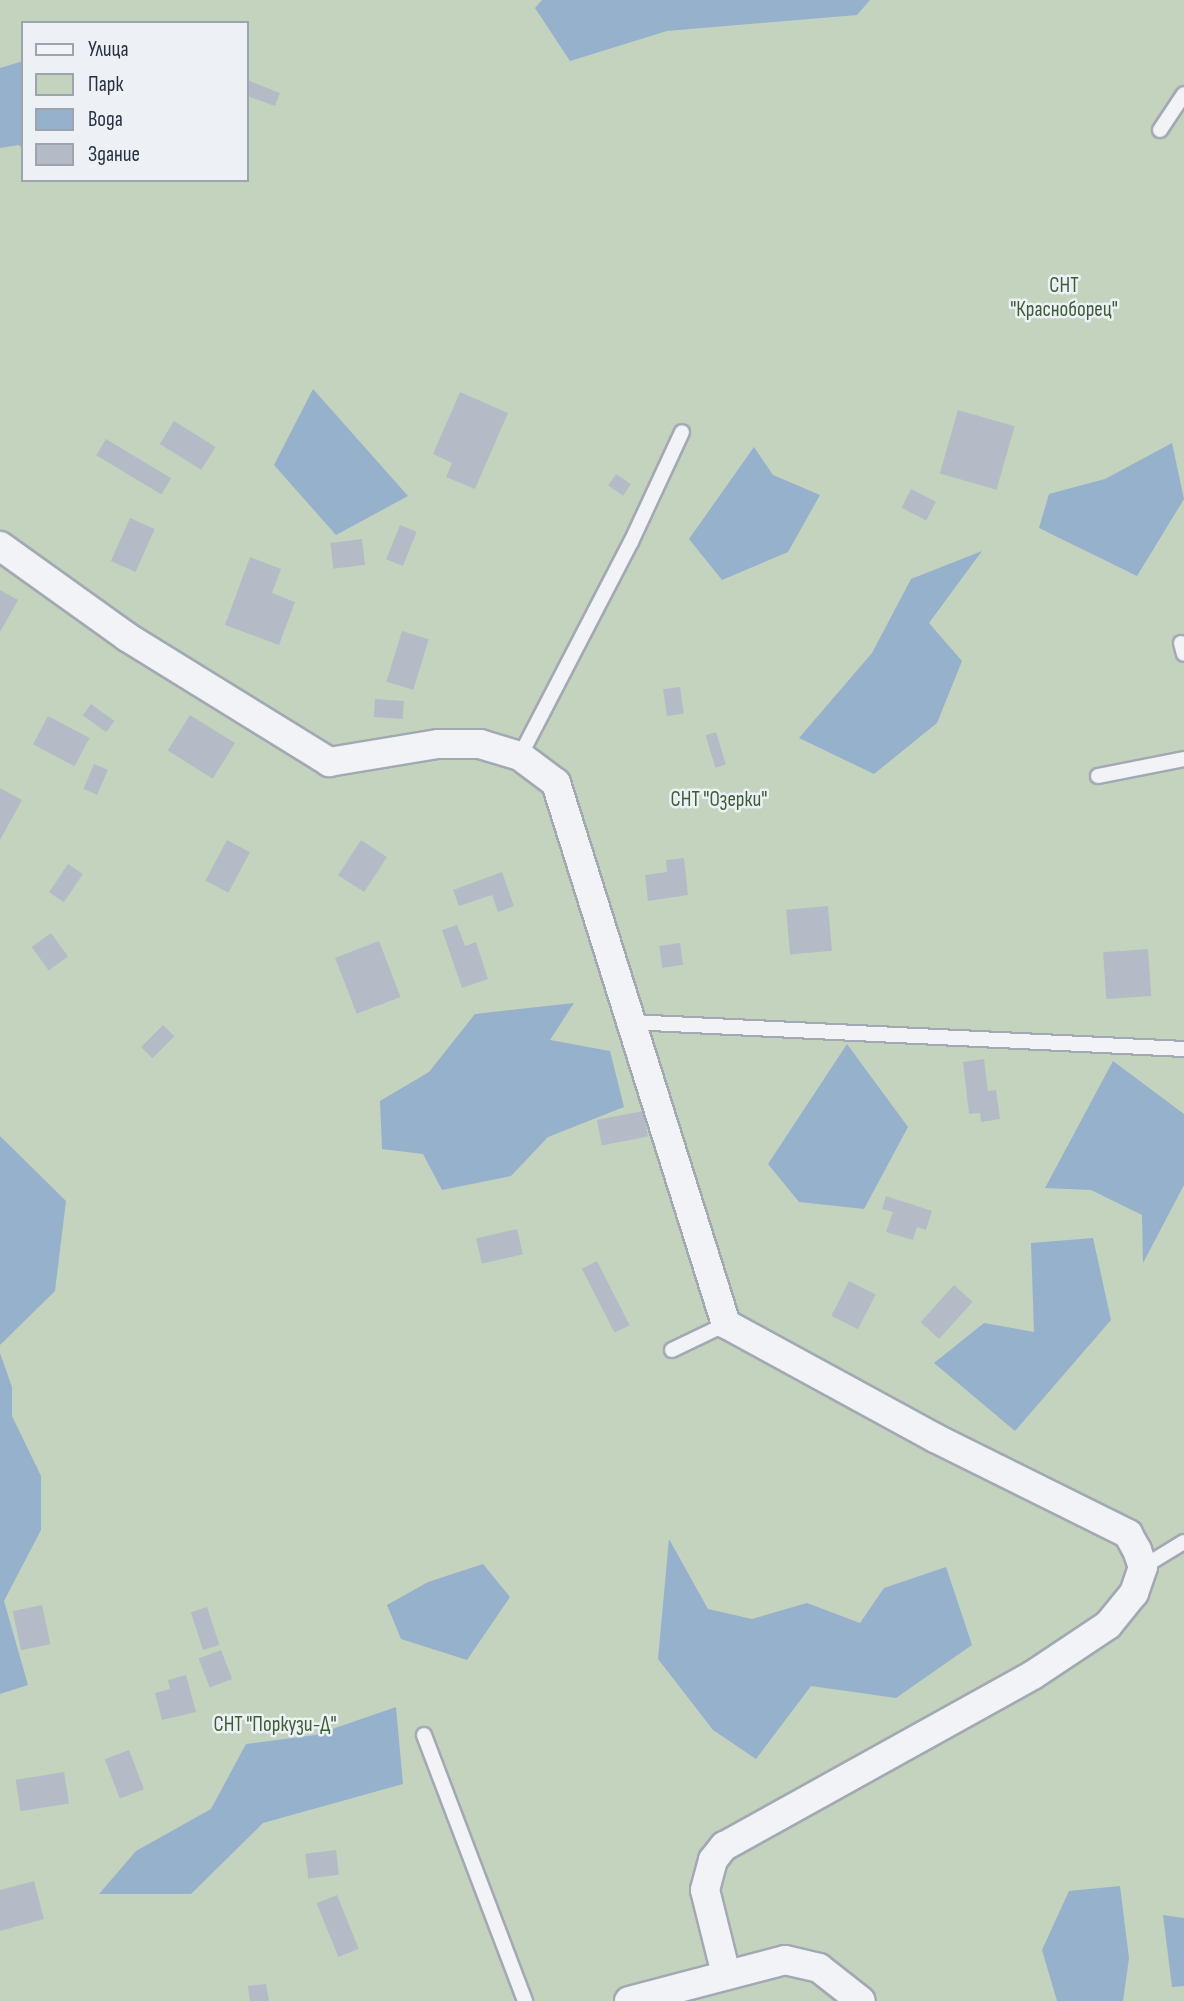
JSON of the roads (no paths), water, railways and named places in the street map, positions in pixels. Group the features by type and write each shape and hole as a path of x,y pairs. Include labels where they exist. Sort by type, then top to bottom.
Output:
{"street":[{"path":"0,546 127,637 329,762 438,744 480,744 520,756 556,783 726,1324 935,1438 1128,1534 1143,1567 1134,1593 1108,1625 1033,1675 724,1846 713,1860 705,1890 726,1974"},
{"path":"629,2001 785,1960 820,1968 860,2001"}],"lane":[{"path":"1160,130 1184,93"},
{"path":"520,756 631,542 682,432"},
{"path":"1098,776 1184,759"},
{"path":"630,1022 1184,1049"},
{"path":"672,1350 726,1324"},
{"path":"1143,1567 1184,1542"},
{"path":"424,1735 525,2001"}],"water":[{"path":"542,0 870,0 857,15 667,31 570,61 535,8"},
{"path":"21,62 21,148 19,145 0,148 0,68"},
{"path":"313,389 408,496 336,535 274,465"},
{"path":"1172,443 1184,499 1137,576 1039,528 1049,494 1105,479"},
{"path":"754,447 773,475 820,495 788,552 722,580 689,539"},
{"path":"982,551 929,623 962,661 937,723 874,774 799,738 872,653 911,579"},
{"path":"574,1003 550,1040 610,1051 624,1107 548,1137 511,1176 442,1190 423,1154 382,1149 380,1101 429,1072 475,1014"},
{"path":"847,1044 908,1127 864,1209 799,1202 768,1164"},
{"path":"1113,1061 1184,1114 1184,1185 1143,1263 1142,1215 1091,1190 1045,1188"},
{"path":"0,1136 66,1201 55,1291 0,1345"},
{"path":"1093,1238 1111,1320 1015,1431 934,1363 984,1323 1034,1332 1031,1243"},
{"path":"0,1353 12,1387 12,1416 41,1476 41,1530 4,1601 28,1685 0,1694"},
{"path":"669,1539 708,1609 752,1619 807,1603 860,1623 884,1588 946,1567 972,1645 896,1698 811,1686 756,1759 713,1730 658,1659"},
{"path":"483,1564 510,1597 467,1660 401,1639 387,1605 428,1582"},
{"path":"396,1707 403,1784 263,1823 191,1894 99,1894 136,1851 211,1809 246,1744 315,1735"},
{"path":"1120,1886 1129,1958 1123,2001 1057,2001 1042,1950 1069,1891"},
{"path":"1163,1915 1184,1918 1184,1986 1172,1987"}],"park label":[{"name":"СНТ \"Красноборец\"","path":"1064,298"},
{"name":"СНТ \"Озерки\"","path":"719,800"},
{"name":"СНТ \"Поркузи-Д\"","path":"275,1725"}]}
